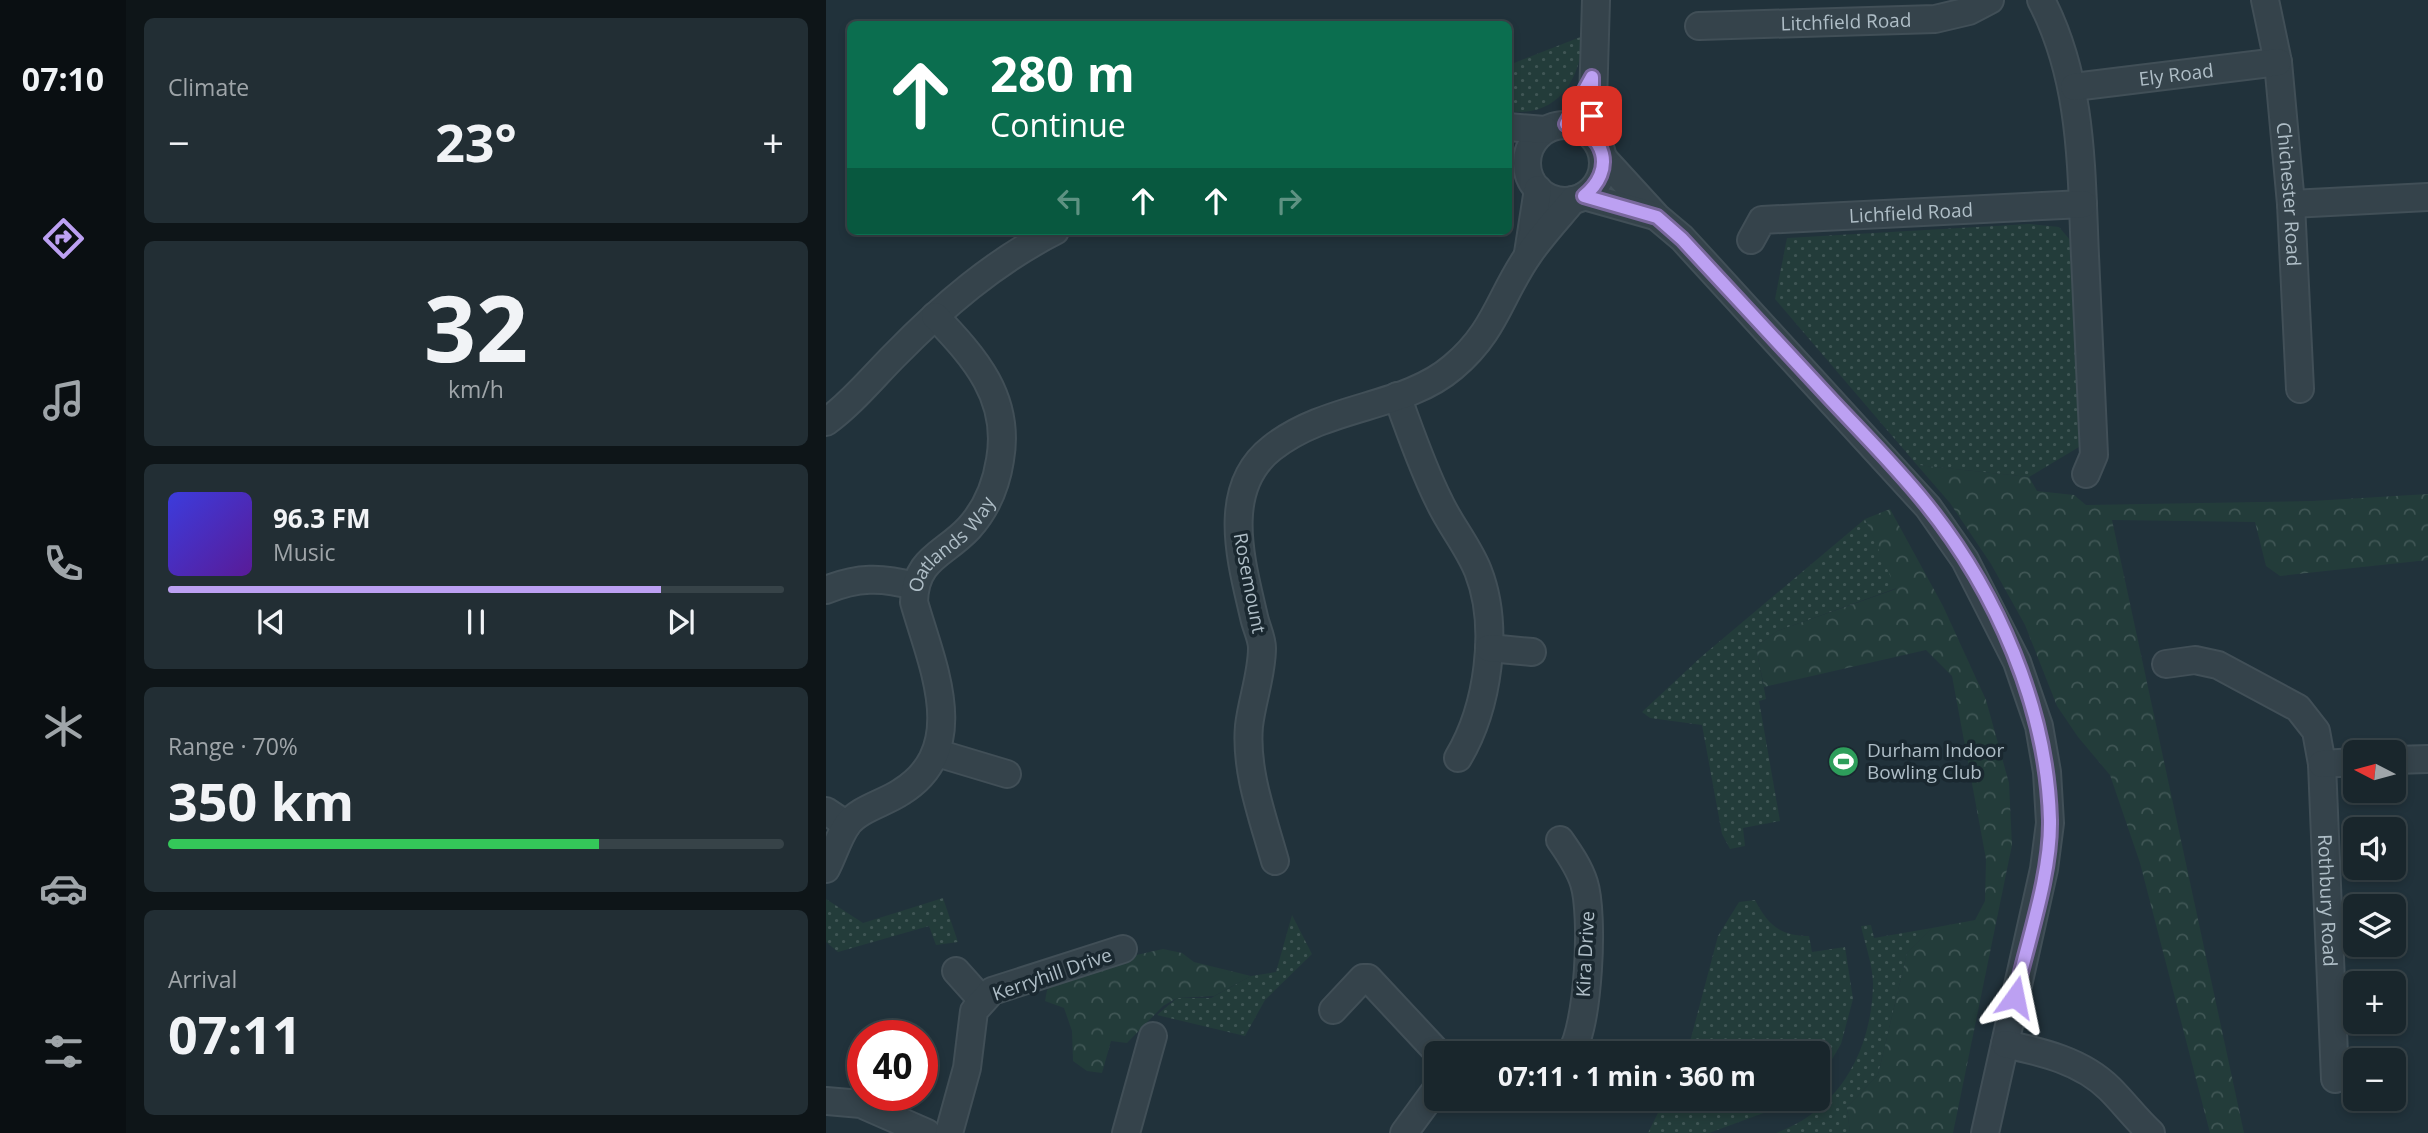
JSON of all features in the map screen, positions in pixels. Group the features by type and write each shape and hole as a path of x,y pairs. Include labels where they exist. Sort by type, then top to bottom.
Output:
{"street":[{"path":"1578,198 1599,180 1592,77 1598,35 1596,0"},
{"name":"Litchfield Road","path":"1699,26 1935,19 1969,11 1990,0"},
{"path":"2041,0 2056,30 2074,87 2083,205 2094,455 2086,474"},
{"name":"Chichester Road","path":"2265,0 2278,62 2291,204 2300,389"},
{"name":"Ely Road","path":"2074,87 2278,62"},
{"path":"1592,77 1555,127 1530,148 1525,172 1560,201 1578,198 1657,217"},
{"path":"1512,127 1580,127 1657,217 1682,239 1928,507 1965,560 2017,662 2039,726 2047,772 2050,823 2044,869 1985,1133"},
{"name":"Rosemount","path":"1525,172 1528,255"},
{"path":"2291,204 2428,197"},
{"name":"Rosemount","path":"1275,861 1250,760 1249,728 1262,644 1239,539 1242,495 1268,451 1297,430 1322,418 1431,383 1473,348 1497,316 1528,255 1578,198"},
{"name":"Lichfield Road","path":"1751,240 1762,220 2083,205"},
{"path":"826,422 845,408 935,316 1014,252 1047,235"},
{"name":"Oatlands Way","path":"826,869 836,818 903,791 918,779 937,753 943,726 943,707 914,601 914,586 921,570 930,560 968,529 984,508 996,485 1002,452 1003,421 986,376 973,355 935,316"},
{"path":"1397,396 1424,470 1479,574 1488,607 1489,648 1478,711 1469,739 1458,758"},
{"path":"826,590 863,579 887,579 914,586"},
{"path":"1489,648 1532,652"},
{"name":"Rothbury Road","path":"2166,664 2195,660 2218,665 2298,708 2316,731 2322,764 2335,1079"},
{"path":"937,753 1007,774"},
{"path":"2406,760 2428,759"},
{"path":"2322,764 2343,763"},
{"name":"Kira Drive","path":"1572,847 1584,881 1591,933 1580,1031 1576,1041"},
{"name":"Kerryhill Drive","path":"949,1133 967,1068 970,1026 982,999 992,991 1123,949"},
{"name":"Kerryhill Drive","path":"956,971 982,999"},
{"path":"1333,1010 1363,978 1368,978 1426,1041"},
{"path":"1126,1133 1153,1035"},
{"path":"2005,1044 2041,1052 2077,1065 2109,1087 2151,1133"},
{"path":"826,1101 861,1104 927,1133"},
{"path":"1404,1133 1424,1106"}],"green space":[{"path":"1583,36 1577,67 1571,81 1553,102 1541,108 1526,112 1512,111 1512,64"},
{"path":"2029,224 2059,227 2071,241 2084,444 2029,477 1917,465 1775,299 1787,238"},
{"path":"1917,465 2029,477 2037,491 2074,495 2086,505 2312,501 2428,494 2428,560 2280,576 2266,566 2255,522 2112,520 2244,1133 2210,1133 2140,863 2110,775 2078,737 2057,706 2025,625 1991,564 1950,503"},
{"path":"1890,509 1943,606 1986,700 2009,783 2012,845 1953,1133 1850,1133 1847,1107 1878,1075 1907,953 1932,928 1975,920 1985,901 1986,859 1952,676 1926,650 1764,687 1756,647 1777,631 1896,589 1865,519"},
{"path":"1865,519 1897,588 1777,631 1756,647 1766,699 1759,701 1780,821 1743,828 1745,846 1730,849 1722,834 1702,725 1650,718 1642,712 1701,657"},
{"path":"943,898 958,942 936,945 929,926 838,952 826,942 826,899 863,923"},
{"path":"1755,900 1776,927 1790,934 1809,936 1812,952 1845,947 1853,999 1841,1044 1830,1063 1830,1041 1690,1041 1718,936 1739,902"},
{"path":"1292,915 1312,954 1265,1000 1245,1036 1157,1015 1177,998 1211,998 1251,976 1276,972"},
{"path":"1871,925 1874,938 1932,928 1907,953 1878,1075 1847,1107 1850,1133 1776,1133 1799,1123 1815,1111 1830,1111 1830,1098 1859,1054 1871,1008 1873,984 1861,926"},
{"path":"1163,949 1182,953 1194,962 1251,976 1214,996 1177,998 1163,1006 1127,1043 1111,1041 1102,1073 1087,1071 1073,1061 1072,1031 1064,1008 1045,1001 1048,985 1132,956"},
{"path":"1659,1111 1769,1111 1709,1133 1648,1133"}],"place":[{"name":"Durham Indoor Bowling Club","path":"1844,761"}],"route":[{"path":"1592,116 1592,77 1566,124 1580,127 1592,136 1600,146 1603,158 1602,173 1595,187 1584,196 1657,217 1682,239 1906,480 1965,560 1996,618 2017,662 2039,726 2047,772 2050,823 2044,869 2015,997"}]}
